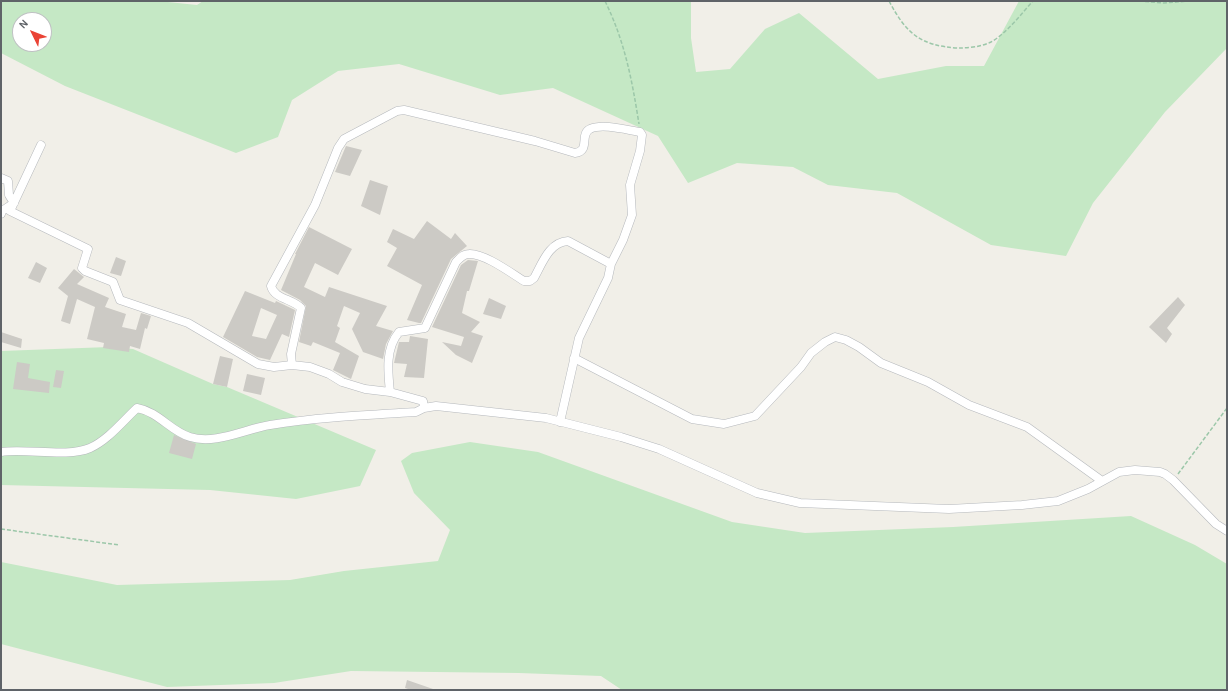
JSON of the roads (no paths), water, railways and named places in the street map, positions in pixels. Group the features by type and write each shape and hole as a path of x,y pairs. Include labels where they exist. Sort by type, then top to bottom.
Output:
{"street":[{"path":"292,366 291,354 301,308 276,294 271,286 315,205 338,148 344,140 397,111 404,110 535,141 575,153 580,153 584,149 586,133 590,129 609,127 640,132 642,135 640,151 630,185 632,215 623,240 611,264 608,278 579,338 560,422"},
{"path":"41,145 10,211 88,249 82,268 85,271 113,282 120,300 188,323 258,364 274,367 310,367 329,374 342,382 365,389 390,392 423,401 424,408"},
{"path":"1,178 8,181 10,195 14,203"},
{"path":"1,214 2,211 14,203"},
{"path":"390,392 388,365 394,338 398,332 425,328 456,262 464,254 470,253 488,259 524,281 530,281 534,278 553,246 561,241 568,241 611,264"},
{"path":"574,358 692,419 724,424 755,416 801,367 811,354 825,342 834,337 846,340 881,363 928,382 969,405 1027,427 1102,481"},
{"path":"1,452 75,452 90,448 109,434 137,408 147,410 190,437 209,439 269,426 348,415 416,412 424,408 436,406 546,418 621,437 659,449 757,493 800,503 949,509 1022,505 1058,501 1088,489 1119,472 1135,470 1160,472 1173,480 1216,524 1227,532"}]}
